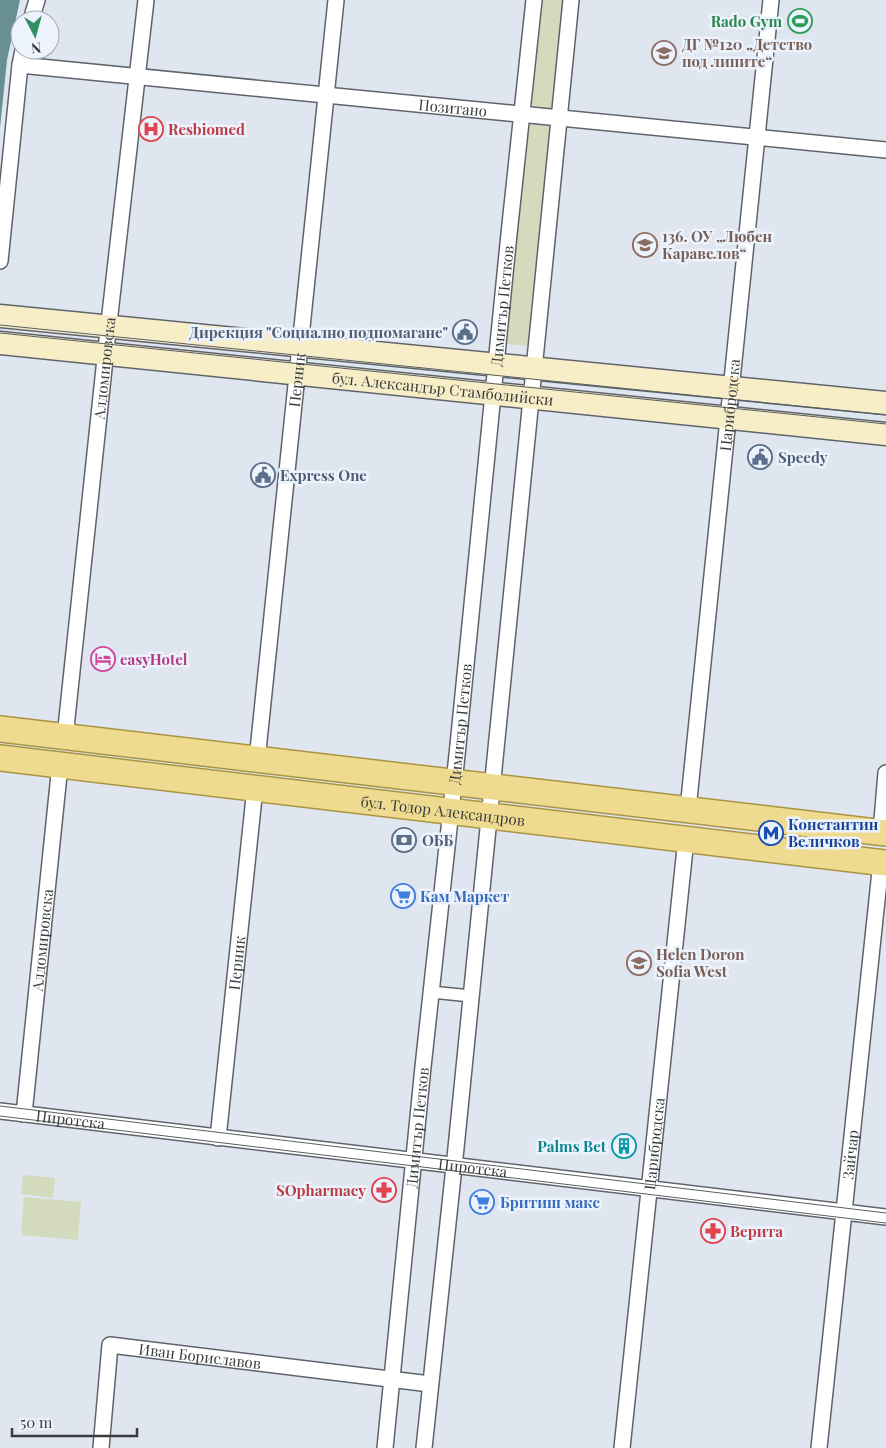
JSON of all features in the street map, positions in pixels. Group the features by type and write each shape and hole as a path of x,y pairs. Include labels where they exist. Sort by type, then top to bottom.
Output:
{"main road":[{"name":"бул. Александър Стамболийски","path":"0,316 886,403"},
{"name":"бул. Александър Стамболийски","path":"0,343 886,434"},
{"name":"бул. Тодор Александров","path":"0,730 883,832"},
{"name":"бул. Тодор Александров","path":"0,758 884,862"}],"street":[{"name":"Алдомировска","path":"65,737 146,0"},
{"name":"Перник","path":"257,760 336,0"},
{"name":"Димитър Петков","path":"385,1448 454,783 492,393 534,0"},
{"path":"424,1448 571,0"},
{"name":"Царибродска","path":"688,809 771,0"},
{"path":"0,262 21,60"},
{"name":"Позитано","path":"20,65 886,150"},
{"name":"Алдомировска","path":"24,1114 60,765"},
{"path":"883,832 886,773"},
{"name":"Перник","path":"218,1138 254,788"},
{"name":"Царибродска","path":"622,1448 686,839"},
{"name":"Зайчар","path":"819,1448 884,862"},
{"path":"431,992 471,996"},
{"name":"Пиротска","path":"0,1111 886,1218"},
{"name":"Иван Бориславов","path":"101,1448 110,1344 391,1380"},
{"path":"391,1380 430,1384"}],"shaded area":[{"path":"0,0 20,0 18,10 10,10 10,46 0,128"},
{"path":"534,0 571,0 536,347 498,343"},
{"path":"23,1175 55,1178 53,1198 21,1194"},
{"path":"24,1197 81,1202 78,1240 21,1235"}],"tram line":[{"path":"0,325 886,415"},
{"path":"0,333 886,424"},
{"path":"0,1106 886,1213"},
{"path":"0,1116 886,1223"}],"place":[{"name":"Rado Gym","path":"800,21"},
{"name":"ДГ №120 „Детство под липите“","path":"664,53"},
{"name":"Resbiomed","path":"151,129"},
{"name":"136. ОУ „Любен Каравелов“","path":"645,245"},
{"name":"Дирекция \"Социално подпомагане\"","path":"465,332"},
{"name":"Speedy","path":"760,457"},
{"name":"Express One","path":"263,475"},
{"name":"easyHotel","path":"103,659"},
{"name":"Константин Величков","path":"771,833"},
{"name":"ОББ","path":"404,840"},
{"name":"Кам Маркет","path":"403,896"},
{"name":"Helen Doron Sofia West","path":"639,963"},
{"name":"Palms Bet","path":"624,1146"},
{"name":"SOpharmacy","path":"384,1190"},
{"name":"Бритиш макс","path":"482,1202"},
{"name":"Верита","path":"713,1231"}]}
